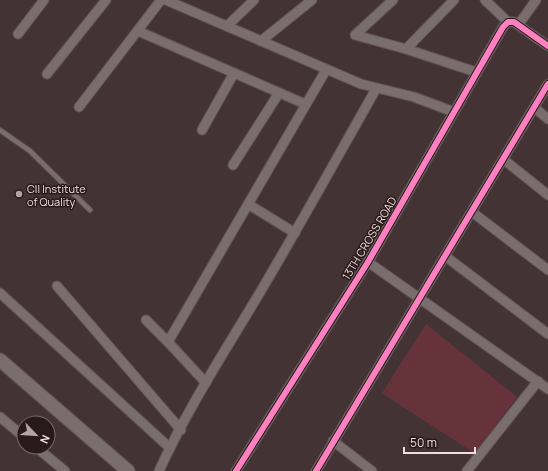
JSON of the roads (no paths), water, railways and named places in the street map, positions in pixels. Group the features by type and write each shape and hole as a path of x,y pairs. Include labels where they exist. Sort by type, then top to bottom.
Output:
{"street":[{"path":"18,34 44,0"},
{"path":"47,74 106,0"},
{"path":"79,107 161,0"},
{"path":"166,0 326,70 376,89 414,97 454,112"},
{"path":"182,7 189,0"},
{"path":"227,26 254,0"},
{"path":"261,42 312,0"},
{"path":"393,0 355,35 406,49 476,72"},
{"path":"406,49 454,0"},
{"path":"485,0 508,22 519,24 548,46"},
{"path":"519,24 536,0"},
{"name":"13TH CROSS ROAD","path":"236,471 368,262 476,72 508,22"},
{"path":"138,31 305,104"},
{"path":"168,342 326,70"},
{"path":"202,130 234,73"},
{"path":"316,471 548,84"},
{"path":"159,471 206,382 296,233 376,89"},
{"path":"232,165 279,93"},
{"path":"535,108 548,119"},
{"path":"504,159 548,195"},
{"path":"248,204 296,233"},
{"path":"472,212 548,270"},
{"path":"445,256 548,334"},
{"path":"368,262 419,300 548,389"},
{"path":"57,286 181,430"},
{"path":"0,293 170,448"},
{"path":"146,320 206,382"},
{"path":"0,360 128,471"},
{"path":"467,471 538,381"},
{"path":"0,417 16,430"},
{"path":"334,442 372,471"},
{"path":"46,455 65,471"}],"lane":[{"path":"0,130 30,151 90,210"}],"place":[{"name":"CII Institute of Quality","path":"19,194"}]}
